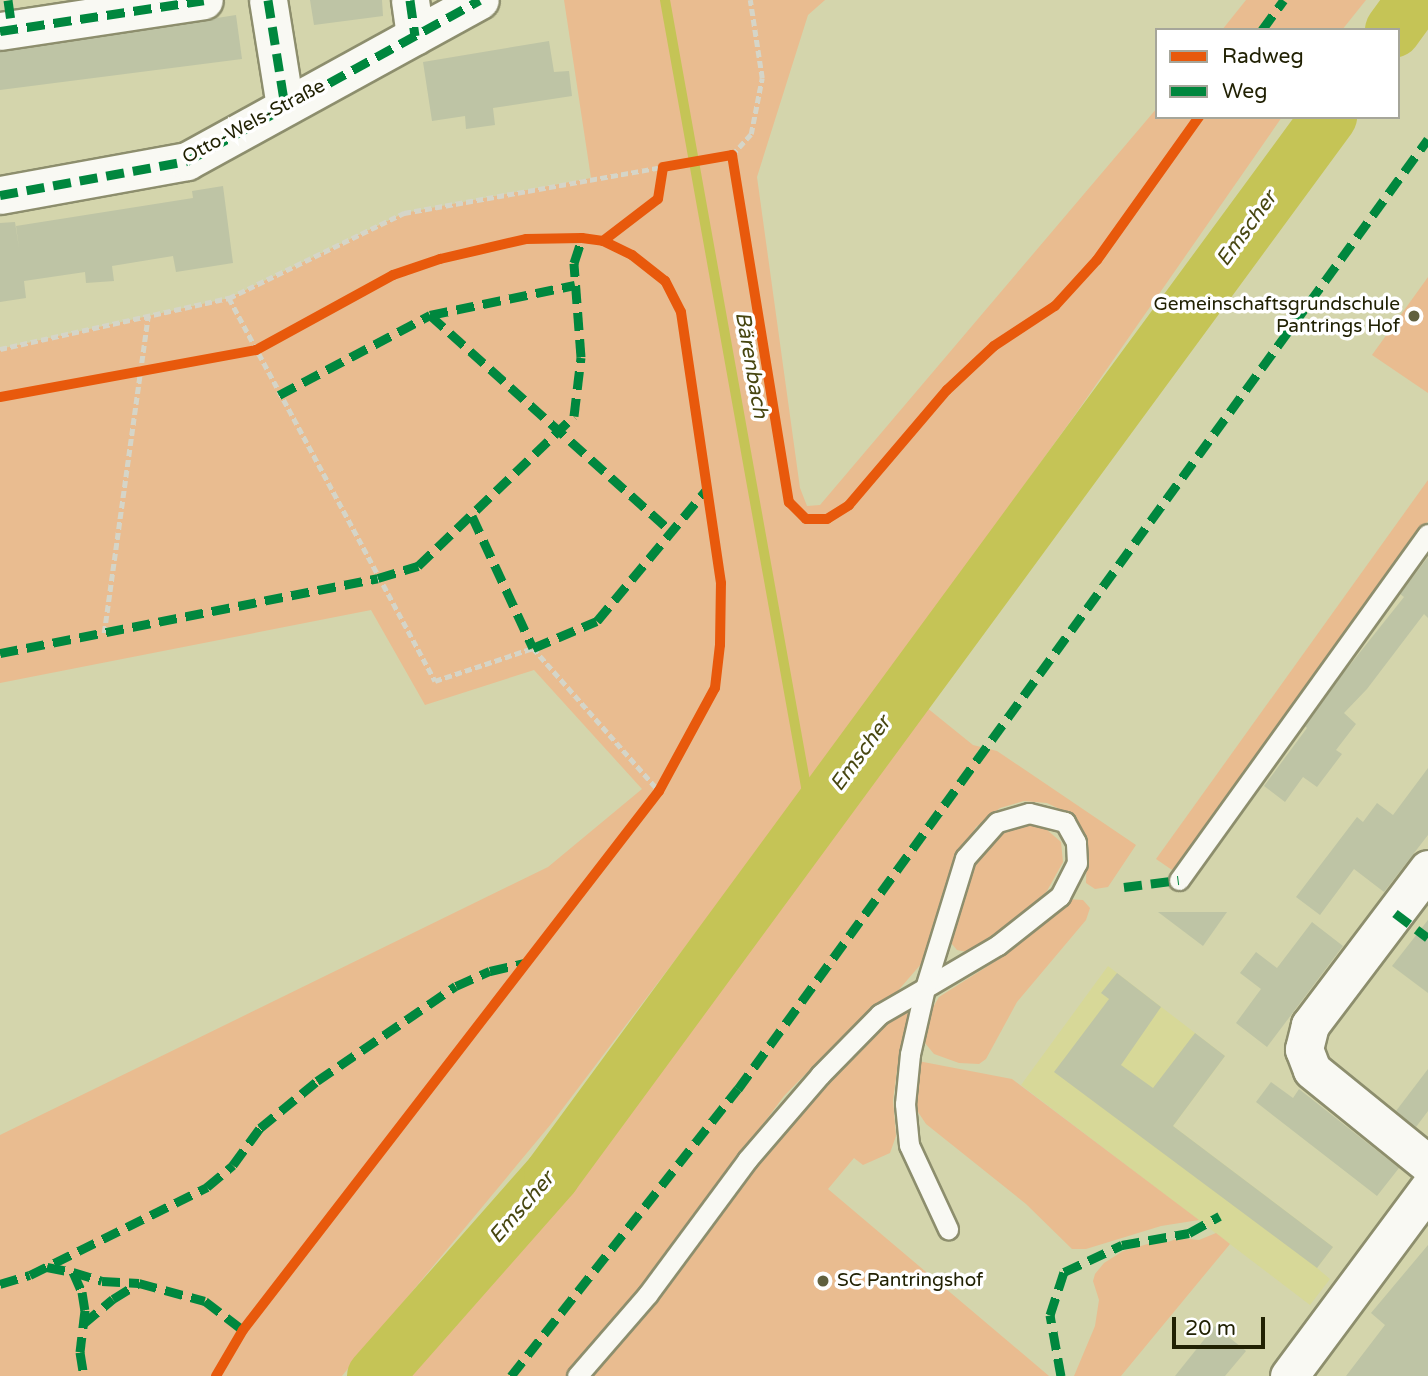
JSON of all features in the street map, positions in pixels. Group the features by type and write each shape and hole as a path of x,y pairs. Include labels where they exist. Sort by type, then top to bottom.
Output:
{"street":[{"path":"7,20 204,0"},
{"path":"268,0 285,106"},
{"path":"410,0 415,36"},
{"name":"Otto-Wels-Straße","path":"0,195 187,161 480,0"},
{"path":"1428,869 1310,1025 1304,1049 1312,1070 1428,1164"},
{"path":"1289,1376 1428,1189"}],"lane":[{"path":"1179,880 1428,534"},
{"path":"578,1376 648,1294 747,1160 820,1075 880,1014 925,988 998,945 1060,896 1077,863 1076,842 1065,822 1029,813 997,822 965,858 925,988 910,1054 907,1091 909,1145 948,1229"}],"path":[{"path":"732,155 751,134 762,78 750,0"},
{"path":"0,349 229,298 404,213 675,166"},
{"path":"229,298 435,681 533,648 659,791"},
{"path":"104,633 148,314"}],"shaded area":[{"path":"564,0 825,0 808,15 757,177 800,488 807,506 820,505 1155,110 1155,119 1281,119 1077,412 818,771 551,1124 342,1376 0,1376 0,1135 548,867 642,789 534,670 425,705 371,610 0,683 0,349 229,298 404,213 591,178"},
{"path":"1246,0 1366,0 1344,28 1224,28"},
{"name":"Gemeinschaftsgrundschule Pantrings Hof","path":"1428,277 1428,393 1372,355"},
{"path":"1428,480 1428,521 1175,872 1156,859"},
{"path":"921,703 973,745 997,751 1136,845 1108,887 1095,889 1086,883 1087,845 1081,828 1068,813 1047,803 1024,801 1000,808 976,827 953,866 944,891 938,932 928,956 896,993 826,1053 784,1096 640,1289 566,1376 411,1376 554,1199 669,1049"},
{"path":"1025,824 1046,829 1061,842 1063,862 1047,891 1030,910 967,952 957,950 951,943 963,894 978,859 997,832"},
{"path":"1068,899 1083,900 1090,908 1086,920 1017,1002 986,1059 979,1064 959,1063 934,1054 925,1043 928,1016 939,997 1002,957 1044,917"},
{"path":"1108,966 1225,1056 1173,1126 1333,1247 1317,1268 1330,1279 1310,1305 1021,1085"},
{"name":"SC Pantringshof","path":"900,1011 908,1011 911,1017 899,1056 893,1100 896,1136 890,1153 863,1165 854,1158 828,1189 1049,1376 583,1376 830,1072"},
{"path":"918,1061 1012,1079 1199,1220 1161,1226 1086,1249 1072,1249 1026,1204 926,1124 914,1106"},
{"path":"1216,1233 1230,1244 1121,1376 1074,1376 1095,1326 1099,1300 1093,1281 1104,1263 1123,1251 1155,1242 1168,1242 1179,1238 1199,1240"}],"building":[{"path":"310,0 382,0 383,16 314,25"},
{"path":"236,15 242,59 0,90 0,52"},
{"path":"549,41 554,72 569,71 572,96 493,108 495,125 466,129 465,116 432,121 423,62"},
{"path":"223,186 233,263 176,272 173,256 112,266 114,281 86,283 85,272 24,281 26,298 0,302 0,223 15,222 19,248 16,226 193,198 192,191"},
{"path":"1428,557 1428,618 1424,614 1367,689 1344,713 1356,724 1336,750 1342,754 1317,787 1303,777 1285,802 1264,786 1345,671 1404,597 1400,594"},
{"path":"1428,768 1428,835 1384,892 1354,869 1320,915 1296,897 1357,817 1363,822 1377,803 1393,815"},
{"path":"1158,912 1227,912 1203,946"},
{"path":"1428,920 1428,993 1392,966"},
{"path":"1312,922 1343,946 1267,1047 1236,1023 1261,989 1240,973 1256,952 1277,968"},
{"path":"1117,973 1161,1007 1121,1065 1153,1088 1195,1033 1225,1056 1173,1126 1333,1247 1317,1268 1054,1072 1109,999 1101,993"},
{"path":"1428,1069 1428,1111 1416,1127 1396,1111"},
{"path":"1271,1082 1293,1098 1299,1089 1399,1168 1377,1196 1256,1102"},
{"path":"1428,1245 1428,1376 1346,1376 1385,1325 1371,1313"},
{"path":"1215,1326 1246,1351 1225,1376 1175,1376"}],"waterway":[{"name":"Bärenbach","path":"665,0 812,820"},
{"name":"Emscher","path":"1394,28 1415,0"},
{"name":"Emscher","path":"375,1376 552,1175 1328,119"}],"marked path":[{"path":"8,0 12,29"},
{"path":"0,31 204,0"},
{"path":"268,0 285,106"},
{"path":"410,0 415,36"},
{"path":"0,195 187,161 480,0"},
{"path":"1263,28 1284,0"},
{"path":"511,1376 738,1089 1428,139"},
{"path":"0,653 378,578 418,566 574,416 581,357 574,263 582,238"},
{"path":"279,395 430,315 575,285"},
{"path":"430,315 672,532"},
{"path":"472,516 533,648 597,621 707,489"},
{"path":"1124,887 1179,880"},
{"path":"1395,913 1428,938"},
{"path":"0,1284 30,1275 207,1187 233,1165 260,1128 317,1081 456,986 490,971 526,963"},
{"path":"1061,1376 1050,1315 1064,1272 1122,1245 1189,1233 1220,1216"},
{"path":"47,1267 73,1272 82,1292 85,1310 80,1352 84,1376"},
{"path":"73,1272 102,1281 139,1283"},
{"path":"83,1324 113,1299 139,1283 205,1301 243,1330"}],"cycle path":[{"path":"0,397 256,350 393,275 440,259 526,239 582,238 603,241 658,199 663,167 732,155 789,502 806,519 827,519 849,505 947,390 994,346 1055,306 1097,260 1198,119"},
{"path":"216,1376 243,1330 659,791 715,688 720,645 721,583 681,312 665,281 632,255 603,241"}],"place":[{"name":"Gemeinschaftsgrundschule Pantrings Hof","path":"1414,316"},
{"name":"SC Pantringshof","path":"823,1281"}]}
